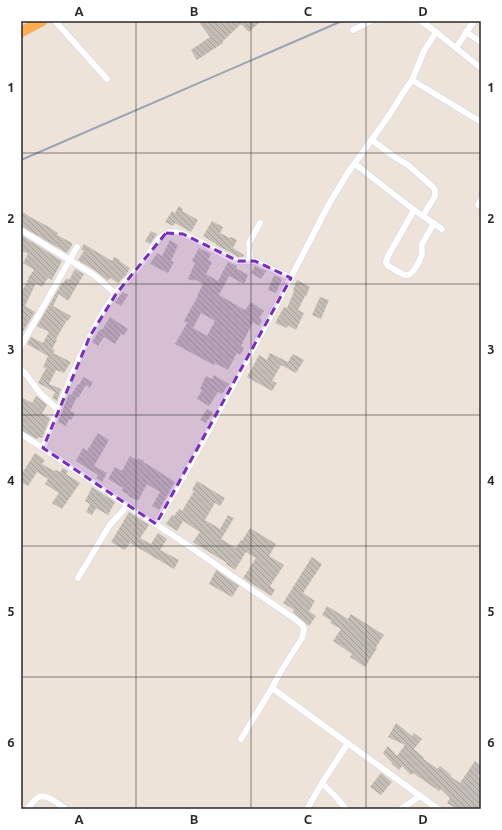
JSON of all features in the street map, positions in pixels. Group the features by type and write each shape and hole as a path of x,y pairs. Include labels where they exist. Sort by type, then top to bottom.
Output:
{"highway":[{"path":"21,32 42,21"}],"street":[{"path":"55,21 107,79"},
{"path":"353,30 371,21"},
{"path":"421,21 481,68"},
{"path":"456,48 474,21"},
{"path":"156,524 183,478 291,278 329,204 347,174 390,114 412,80 424,51 436,32"},
{"path":"466,32 481,42"},
{"path":"412,80 481,122"},
{"path":"372,140 408,165 433,187 436,193 435,196 423,216"},
{"path":"355,164 414,210 442,229"},
{"path":"414,210 388,256 386,262 388,266 405,275 413,272 422,253 422,244 434,223"},
{"path":"248,260 250,255 249,243 260,223"},
{"path":"21,230 94,275 116,294"},
{"path":"43,448 77,361 90,336 116,294 139,267 156,242 166,233 177,232 189,236 238,261 255,261 291,278"},
{"path":"21,346 77,247"},
{"path":"21,370 40,393 57,409"},
{"path":"21,434 109,492 127,506 156,524 302,625 304,629 302,638 241,739"},
{"path":"78,578 109,526 127,506"},
{"path":"272,688 438,809"},
{"path":"307,809 348,743"},
{"path":"322,783 346,809"},
{"path":"28,809 40,796 46,796 66,809"},
{"path":"401,809 420,796"}],"highlighted area":[{"path":"166,233 183,234 238,261 255,261 291,278 156,524 43,448 90,336 116,294"}],"building":[{"path":"198,21 261,21 249,32 241,24 222,42 223,43 197,60 191,50 210,37"},
{"path":"179,206 183,209 182,211 198,220 191,232 175,223 173,226 165,222 172,211 175,213"},
{"path":"21,211 72,243 67,253 21,226"},
{"path":"212,221 223,227 220,233 237,240 233,248 244,255 243,257 238,257 203,236"},
{"path":"151,231 157,234 150,244 145,241"},
{"path":"21,235 62,261 52,280 48,278 42,287 36,283 25,306 35,312 21,335 21,288 23,289 34,270 23,263 28,254 21,250"},
{"path":"170,240 178,245 171,261 174,262 168,273 150,264 157,253 162,256"},
{"path":"84,244 112,261 114,257 120,260 119,261 130,268 126,275 118,283 110,278 108,281 96,271 78,260 84,251 81,249"},
{"path":"199,248 211,254 208,260 212,262 206,274 218,281 228,262 237,266 236,268 248,275 244,284 229,276 219,295 245,310 251,302 264,311 259,318 262,320 259,326 253,322 241,346 244,348 240,355 237,353 228,370 215,363 214,365 175,344 187,323 184,321 203,284 194,279 193,281 188,279 195,263 192,261","holes":["201,313 215,321 207,336 193,328"]},
{"path":"255,266 266,271 261,279 251,273"},
{"path":"75,269 84,274 68,301 59,294 53,306 71,316 56,339 57,340 52,349 55,350 53,353 71,362 64,373 56,370 49,384 61,389 57,401 52,398 55,392 38,383 46,368 43,367 48,356 27,344 31,337 43,343 49,332 37,326 62,283 67,278 69,280"},
{"path":"274,275 282,279 276,293 268,290"},
{"path":"297,280 310,287 298,310 304,313 296,330 288,325 287,328 275,323 284,307 287,308"},
{"path":"123,292 128,295 121,306 115,302"},
{"path":"320,297 329,300 321,319 312,315"},
{"path":"110,317 128,329 124,335 121,334 115,344 104,337 98,346 92,342"},
{"path":"270,353 288,362 293,354 304,360 296,373 281,365 272,381 277,383 272,391 247,377 259,355 267,360"},
{"path":"214,375 229,384 222,394 218,392 209,406 197,399 202,390 200,389 206,376 212,379"},
{"path":"83,377 93,382 90,388 86,385 78,398 77,397 70,411 75,413 71,420 69,419 66,426 58,422 69,394 71,395"},
{"path":"36,396 47,405 42,414 50,418 42,438 39,437 37,439 21,430 21,397 32,403"},
{"path":"207,409 213,412 206,423 200,420"},
{"path":"98,433 109,440 94,466 107,473 102,482 96,478 98,475 76,461 83,448 87,451"},
{"path":"35,453 45,460 42,464 54,471 56,470 60,472 63,468 68,471 66,474 80,483 62,509 52,503 59,493 45,484 48,479 37,472 28,486 21,482 21,475"},
{"path":"130,456 137,460 138,458 144,461 143,462 175,482 159,510 152,506 160,492 147,484 138,501 128,496 129,495 122,491 123,488 108,479 115,467 122,471"},
{"path":"197,481 225,498 220,506 215,503 205,520 220,529 228,515 234,518 221,539 236,548 250,528 276,544 269,556 284,565 270,586 275,590 271,596 243,578 256,558 246,552 235,570 226,564 227,563 193,542 200,532 183,521 177,531 166,524 172,515 174,516 179,509 182,511 194,491 192,490"},
{"path":"92,487 115,502 108,515 96,508 92,515 86,512 90,504 85,501"},
{"path":"129,512 149,525 140,538 151,544 158,533 167,539 160,550 179,560 174,569 130,543 125,550 111,542"},
{"path":"312,557 322,564 303,593 315,601 309,611 316,616 309,626 293,612 294,610 283,603"},
{"path":"216,570 239,586 232,597 209,584"},
{"path":"327,606 348,619 351,614 384,635 365,667 350,657 352,654 333,641 341,629 330,623 332,621 322,615"},
{"path":"396,723 412,736 414,733 422,739 414,749 424,758 423,759 438,769 440,766 460,783 475,761 481,766 481,772 478,776 481,781 481,809 457,809 447,803 450,798 441,789 439,791 413,773 411,775 402,766 399,770 392,764 383,753 388,746 397,756 405,745 388,737"},
{"path":"381,773 392,782 381,795 370,787"}],"railway":[{"path":"21,160 342,21"}]}
